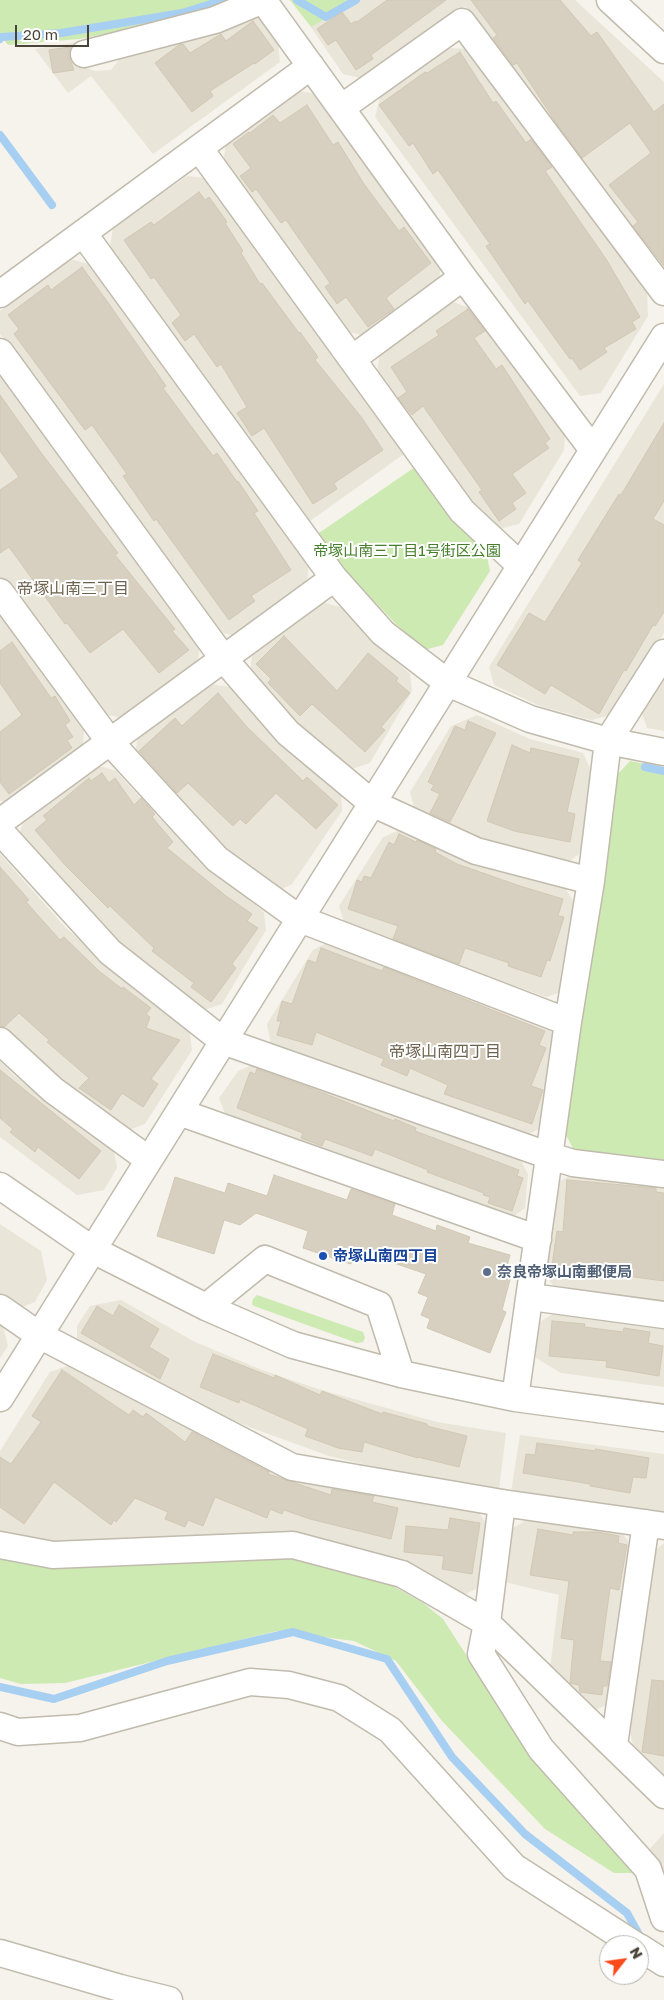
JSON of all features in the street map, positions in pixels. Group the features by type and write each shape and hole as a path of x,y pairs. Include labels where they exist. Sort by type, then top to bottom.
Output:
{"street":[{"path":"84,54 215,20 263,0 463,278 593,450"},
{"path":"610,0 664,50"},
{"path":"341,108 462,22 664,292"},
{"path":"0,294 311,66"},
{"path":"198,148 462,511 521,566"},
{"path":"83,233 334,578 383,633 448,683 530,719 608,741 664,752"},
{"path":"352,359 463,278"},
{"path":"0,1398 664,337"},
{"path":"0,352 223,658 288,733 372,803 476,851 591,881"},
{"path":"0,822 334,578"},
{"path":"0,592 110,742 217,859 300,920 568,1022"},
{"path":"515,1398 531,1297 568,1022 591,881 608,741 664,653"},
{"path":"0,832 110,952 224,1041 573,1163 664,1174"},
{"path":"0,1041 54,1090 149,1160"},
{"path":"179,1112 538,1239"},
{"path":"0,1186 93,1250 206,1307 293,1345 401,1374 515,1398 664,1418"},
{"path":"206,1307 265,1259 379,1305 401,1374"},
{"path":"531,1297 664,1315"},
{"path":"0,1308 39,1335 292,1467 502,1503 655,1524 614,1744"},
{"path":"502,1503 487,1623 481,1654 541,1749 648,1869 664,1918"},
{"path":"0,1545 53,1555 293,1545 402,1574 487,1623 614,1744 664,1795"},
{"path":"0,1726 18,1732 80,1728 250,1682 289,1685 339,1698 390,1730 514,1867 620,1935"},
{"path":"0,1953 124,1994 168,2000"},
{"path":"649,1953 664,1963"}],"shaded area":[{"path":"359,0 575,0 664,82 664,271 660,271 465,6 365,79 343,74 311,27"},
{"path":"249,14 263,20 278,44 280,62 153,154 91,76 68,93 35,49 77,42 84,67 95,71 111,70 123,54"},
{"path":"449,48 468,49 647,293 648,316 601,393 580,396 375,117 380,97"},
{"path":"300,91 318,94 441,262 439,283 367,336 343,331 223,165 226,143"},
{"path":"187,176 206,178 404,454 310,521 110,248 113,227"},
{"path":"70,259 89,264 309,564 307,584 235,636 216,631 0,334 0,311"},
{"path":"451,301 469,308 565,434 564,450 519,524 499,529 471,501 377,372 380,352"},
{"path":"0,372 200,647 196,668 124,718 100,714 0,578"},
{"path":"664,384 664,633 614,714 591,720 540,706 494,685 489,667"},
{"path":"322,602 343,608 372,639 410,674 412,691 370,763 349,770 314,743 250,674 252,655"},
{"path":"0,612 84,728 83,750 13,802 0,801"},
{"path":"664,674 664,731 647,728 641,711"},
{"path":"208,684 231,687 285,746 341,791 342,811 292,884 276,892 206,835 135,755 138,735"},
{"path":"477,715 530,739 583,753 593,775 583,851 566,864 482,842 415,811 410,792 451,726"},
{"path":"100,766 116,771 153,812 206,865 264,912 266,930 222,1004 201,1011 107,935 18,837 24,820"},
{"path":"402,829 437,848 470,861 526,878 564,886 575,904 564,991 546,997 345,926 339,906 383,837"},
{"path":"0,854 65,927 118,974 190,1033 192,1050 145,1124 126,1131 42,1068 0,1028"},
{"path":"328,942 547,1022 556,1040 543,1127 523,1137 271,1045 267,1024 313,950"},
{"path":"0,1061 14,1075 114,1151 117,1168 104,1190 77,1195 0,1137"},
{"path":"257,1063 521,1161 528,1174 525,1208 511,1218 227,1118 219,1098 238,1071"},
{"path":"574,1173 664,1186 664,1306 556,1290 545,1273 556,1184"},
{"path":"0,1224 41,1251 47,1280 35,1302 17,1309 0,1296"},
{"path":"121,1300 195,1342 262,1370 318,1389 437,1422 506,1433 499,1489 426,1479 329,1456 252,1428 163,1392 77,1346 77,1326 90,1306"},
{"path":"554,1313 664,1328 664,1387 561,1373 536,1358 537,1324"},
{"path":"0,1323 3,1326 8,1346 0,1358"},
{"path":"70,1365 162,1416 223,1441 478,1511 487,1525 480,1587 464,1595 358,1549 40,1543 0,1537 0,1451 50,1372"},
{"path":"520,1435 664,1454 664,1515 511,1492"},
{"path":"529,1519 621,1531 632,1547 611,1703 593,1711 550,1669 559,1595 504,1582 511,1529"},
{"path":"664,1543 664,1781 635,1753 630,1733 653,1552"},
{"path":"664,1833 664,1874 648,1851"}],"green space":[{"path":"0,0 241,0 215,13 79,39 8,45 0,35"},
{"path":"290,0 359,0 311,27"},
{"name":"帝塚山南三丁目1号街区公園","path":"415,467 463,527 486,552 490,571 443,645 424,650 350,576 319,533"},
{"path":"630,761 664,768 664,1163 575,1152 566,1135 615,777"},
{"path":"257,1295 363,1332 365,1338 363,1342 357,1343 254,1306 252,1304 253,1299"},
{"path":"278,1557 330,1565 391,1585 423,1603 443,1619 529,1752 635,1873 614,1873 545,1829 442,1721 396,1661 354,1641 277,1631 65,1683 21,1684 0,1678 0,1559 72,1566"}],"building":[{"path":"387,0 446,0 371,55 373,59 356,70 336,40 328,45 317,29 342,12 351,24 357,22"},
{"path":"471,0 560,0 591,36 597,32 654,112 664,104 664,266 633,226 638,222 609,185 651,153 630,123 582,158 517,63 513,65 493,38 497,35"},
{"path":"253,21 274,50 255,64 210,91 213,96 192,112 155,63 179,45 183,44 190,53 221,34 226,41"},
{"path":"70,47 69,57 74,70 53,73 49,50"},
{"path":"460,52 493,103 496,101 526,143 531,139 552,167 545,171 606,259 640,317 632,322 636,329 604,348 607,352 580,370 528,301 525,304 486,246 490,244 438,170 433,174 413,143 409,146 379,105 425,72 427,73"},
{"path":"307,105 333,145 338,142 364,184 399,231 404,227 431,263 386,298 394,309 368,327 346,297 337,304 325,287 330,283 286,220 281,223 256,189 252,192 240,176 251,168 233,144 273,115 280,123"},
{"path":"199,192 205,200 209,197 227,222 225,223 243,251 241,253 260,284 262,283 300,332 318,357 315,360 362,418 383,450 334,483 337,489 313,504 264,428 252,436 237,413 247,407 221,364 217,367 194,334 185,341 172,323 181,315 154,277 151,279 124,240 151,222 154,225"},
{"path":"82,267 166,386 163,388 213,456 217,453 238,481 258,511 254,513 291,570 251,596 255,601 229,620 156,519 154,521 123,476 127,474 92,425 85,430 14,334 19,329 8,315 48,285 51,290"},
{"path":"468,309 485,331 474,338 496,369 502,365 550,439 545,443 549,448 512,474 526,493 512,503 516,509 499,521 479,492 482,490 423,406 412,415 398,398 407,392 391,367 439,335 436,331"},
{"path":"0,395 42,454 118,553 115,555 175,629 172,631 189,650 159,673 123,629 90,653 67,623 65,624 9,547 0,553 0,490 19,477 0,451"},
{"path":"664,423 664,501 653,519 664,525 664,612 655,626 653,625 626,671 624,670 599,714 551,685 545,694 497,665 529,613 545,622 582,563 578,560 619,494 621,495"},
{"path":"284,636 337,691 368,653 398,678 396,681 410,693 381,727 385,730 365,752 312,704 300,716 268,683 271,679 256,664"},
{"path":"12,642 51,698 55,696 70,721 65,725 73,737 67,740 72,748 9,794 0,782 0,732 22,715 0,683 0,651"},
{"path":"218,693 247,727 303,781 307,777 338,805 316,829 276,793 246,824 240,819 233,826 188,783 177,793 139,751 175,718 182,726"},
{"path":"468,721 496,733 450,822 430,813 440,794 431,790 434,785 428,782 455,726 465,730"},
{"path":"512,745 530,753 531,748 579,759 567,812 575,814 570,842 514,831 487,821"},
{"path":"102,773 109,783 115,778 134,805 141,798 155,814 152,817 173,842 167,848 226,896 252,914 247,921 258,928 232,964 236,968 211,1002 191,987 194,983 152,951 154,948 110,906 108,908 65,865 35,830 47,820 43,816 89,778 91,781"},
{"path":"399,834 436,849 435,852 457,864 563,899 558,916 564,917 550,961 547,960 541,977 508,966 509,963 465,948 459,964 393,939 398,926 348,909 357,880 362,882 364,876 371,878 389,842 394,845"},
{"path":"0,867 29,900 26,902 60,940 64,937 99,971 151,1008 146,1014 150,1017 146,1028 180,1040 151,1079 158,1084 143,1107 122,1093 111,1110 79,1088 89,1078 47,1042 49,1040 19,1013 4,1027 0,1026"},
{"path":"321,948 382,971 384,967 545,1031 539,1045 546,1048 531,1086 543,1090 532,1124 444,1094 448,1085 410,1068 407,1076 381,1065 384,1059 316,1032 312,1045 277,1035 281,1021 277,1021 282,1001 292,1004 308,960 316,963"},
{"path":"257,1069 394,1121 395,1119 416,1128 415,1131 519,1170 517,1176 523,1178 512,1211 488,1203 490,1197 483,1195 484,1193 427,1172 428,1170 375,1149 372,1156 325,1139 322,1146 301,1138 303,1133 237,1108 250,1072 255,1074"},
{"path":"0,1070 101,1151 79,1179 38,1147 35,1152 10,1132 13,1129 0,1118"},
{"path":"274,1175 347,1200 351,1189 395,1204 392,1215 436,1231 437,1225 470,1237 468,1243 510,1255 505,1273 511,1276 502,1310 506,1312 490,1353 427,1328 430,1319 421,1315 428,1297 418,1293 426,1274 356,1250 351,1264 303,1248 308,1231 256,1213 240,1225 224,1220 214,1254 157,1236 175,1177 225,1193 228,1183 267,1196"},
{"path":"567,1180 656,1188 656,1192 664,1193 664,1281 552,1266 557,1231 563,1232"},
{"path":"119,1305 159,1329 149,1347 169,1359 160,1379 81,1333 97,1306 113,1316"},
{"path":"552,1321 585,1324 584,1327 623,1332 624,1328 650,1332 648,1343 663,1346 659,1376 606,1367 607,1361 549,1356"},
{"path":"213,1354 274,1378 275,1375 320,1395 322,1391 382,1414 383,1412 467,1436 459,1467 418,1458 364,1442 362,1452 338,1448 305,1436 308,1429 240,1399 239,1403 200,1387"},
{"path":"62,1370 129,1415 133,1410 143,1417 146,1413 185,1442 192,1432 269,1472 268,1474 331,1495 332,1489 374,1496 372,1502 398,1508 391,1539 310,1519 284,1510 282,1514 270,1509 267,1518 215,1497 203,1526 188,1520 185,1527 165,1519 168,1512 135,1498 116,1522 114,1520 111,1525 54,1482 24,1524 0,1507 0,1457 11,1464 41,1422 32,1416"},
{"path":"537,1443 595,1451 595,1449 649,1458 646,1478 633,1477 630,1493 523,1473 526,1454 535,1455"},
{"path":"450,1518 480,1523 472,1574 442,1569 444,1556 404,1552 406,1526 448,1530"},
{"path":"538,1529 573,1535 573,1532 597,1532 619,1536 618,1543 627,1545 619,1590 610,1588 600,1661 611,1662 607,1686 603,1686 602,1695 580,1692 579,1685 570,1683 574,1640 561,1638 569,1581 530,1575"},
{"path":"652,1680 664,1681 664,1756 642,1752"}],"waterway":[{"path":"0,39 1,37 61,33 182,13 224,0"},
{"path":"297,0 326,17 356,0"},
{"path":"0,135 52,205"},
{"path":"645,767 664,771"},
{"path":"0,1687 54,1699 167,1661 293,1632 387,1659 452,1757 525,1834 627,1913 639,1935"}],"place":[{"name":"帝塚山南四丁目","path":"323,1256"},
{"name":"奈良帝塚山南郵便局","path":"487,1272"}],"district":[{"name":"帝塚山南三丁目","path":"73,589"},
{"name":"帝塚山南四丁目","path":"445,1052"}]}
